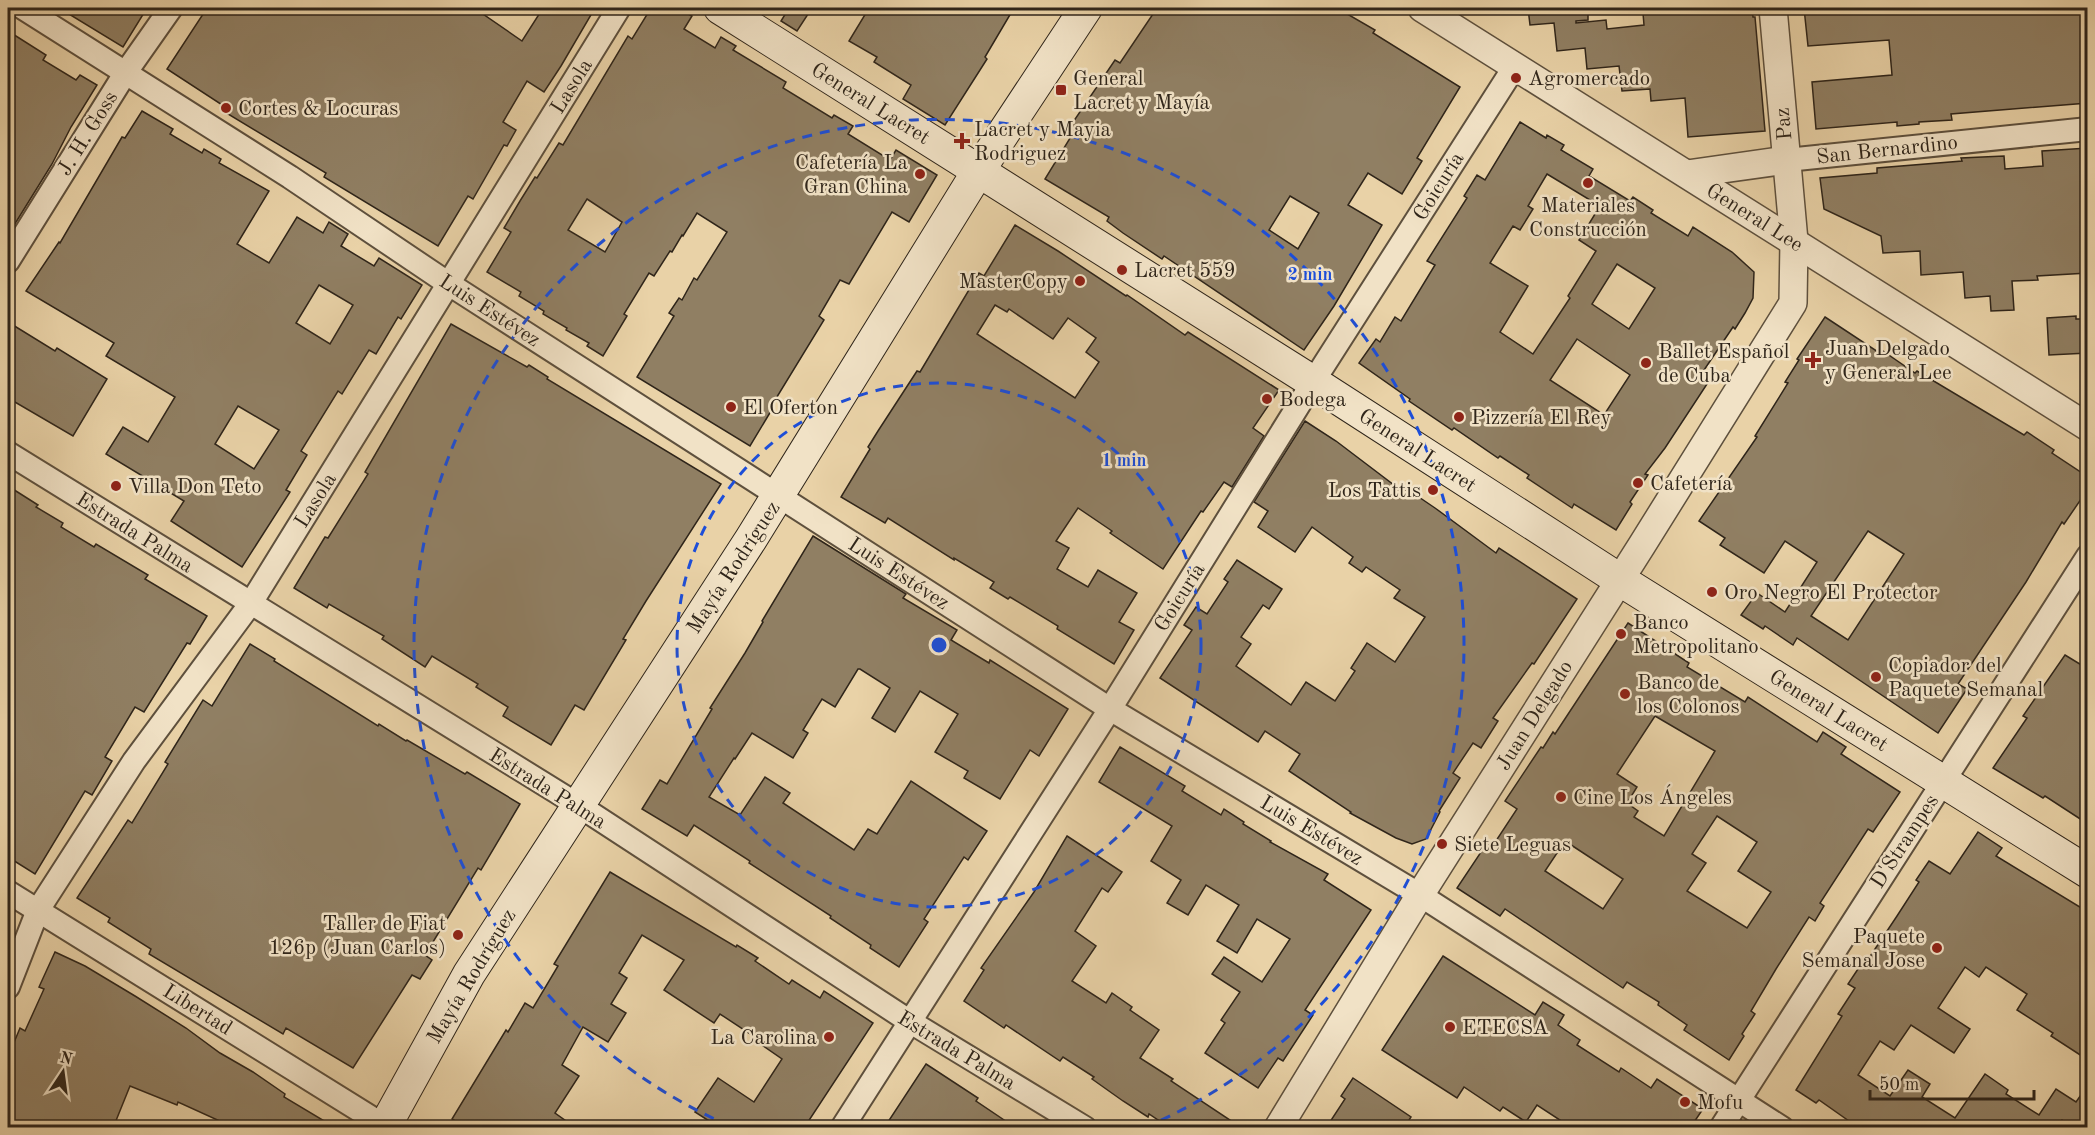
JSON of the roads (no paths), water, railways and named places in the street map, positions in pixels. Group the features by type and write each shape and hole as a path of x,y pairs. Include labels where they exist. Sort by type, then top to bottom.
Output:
{"main road":[{"name":"General Lacret","path":"720,8 1313,382 1620,580 2088,872"},
{"name":"Mayía Rodríguez","path":"385,1127 469,974 779,496 979,170 1086,8"}],"street":[{"name":"Luis Estévez","path":"23,8 290,177 449,284 1110,709 1420,895 1782,1128"},
{"name":"J. H. Goss","path":"8,261 126,72 171,8"},
{"name":"Lasola","path":"8,987 38,910 134,761 251,603 619,8"},
{"name":"General Lee","path":"1422,8 2088,427"},
{"name":"Paz","path":"1773,8 1794,241"},
{"name":"Goicuría","path":"842,1128 1110,709 1313,382 1515,66"},
{"name":"San Bernardino","path":"1687,174 1787,160 2088,129"},
{"path":"1787,312 1794,241"},
{"name":"Juan Delgado","path":"1278,1128 1420,895 1821,260"},
{"name":"Estrada Palma","path":"8,453 578,805 909,1021 1085,1128"},
{"name":"D'Strampes","path":"1721,1128 2088,556"},
{"name":"Libertad","path":"8,892 385,1127"}],"place":[{"name":"Agromercado","path":"1516,78"},
{"name":"General Lacret y Mayía","path":"1061,90"},
{"name":"Cortes & Locuras","path":"226,108"},
{"name":"Lacret y Mayia Rodriguez","path":"962,141"},
{"name":"Cafetería La Gran China","path":"920,174"},
{"name":"Materiales Construcción","path":"1588,183"},
{"name":"Lacret 559","path":"1122,270"},
{"name":"MasterCopy","path":"1080,281"},
{"name":"Juan Delgado y General Lee","path":"1813,360"},
{"name":"Ballet Español de Cuba","path":"1646,363"},
{"name":"Bodega","path":"1267,399"},
{"name":"El Oferton","path":"731,407"},
{"name":"Pizzería El Rey","path":"1459,417"},
{"name":"Cafetería","path":"1638,483"},
{"name":"Villa Don Teto","path":"116,486"},
{"name":"Los Tattis","path":"1433,490"},
{"name":"Oro Negro El Protector","path":"1712,592"},
{"name":"Banco Metropolitano","path":"1621,634"},
{"name":"Copiador del Paquete Semanal","path":"1876,677"},
{"name":"Banco de los Colonos","path":"1625,694"},
{"name":"Cine Los Ángeles","path":"1561,797"},
{"name":"Siete Leguas","path":"1442,844"},
{"name":"Taller de Fiat 126p (Juan Carlos)","path":"458,935"},
{"name":"Paquete Semanal Jose","path":"1937,948"},
{"name":"ETECSA","path":"1450,1027"},
{"name":"La Carolina","path":"829,1037"},
{"name":"Mofu","path":"1685,1102"}]}
